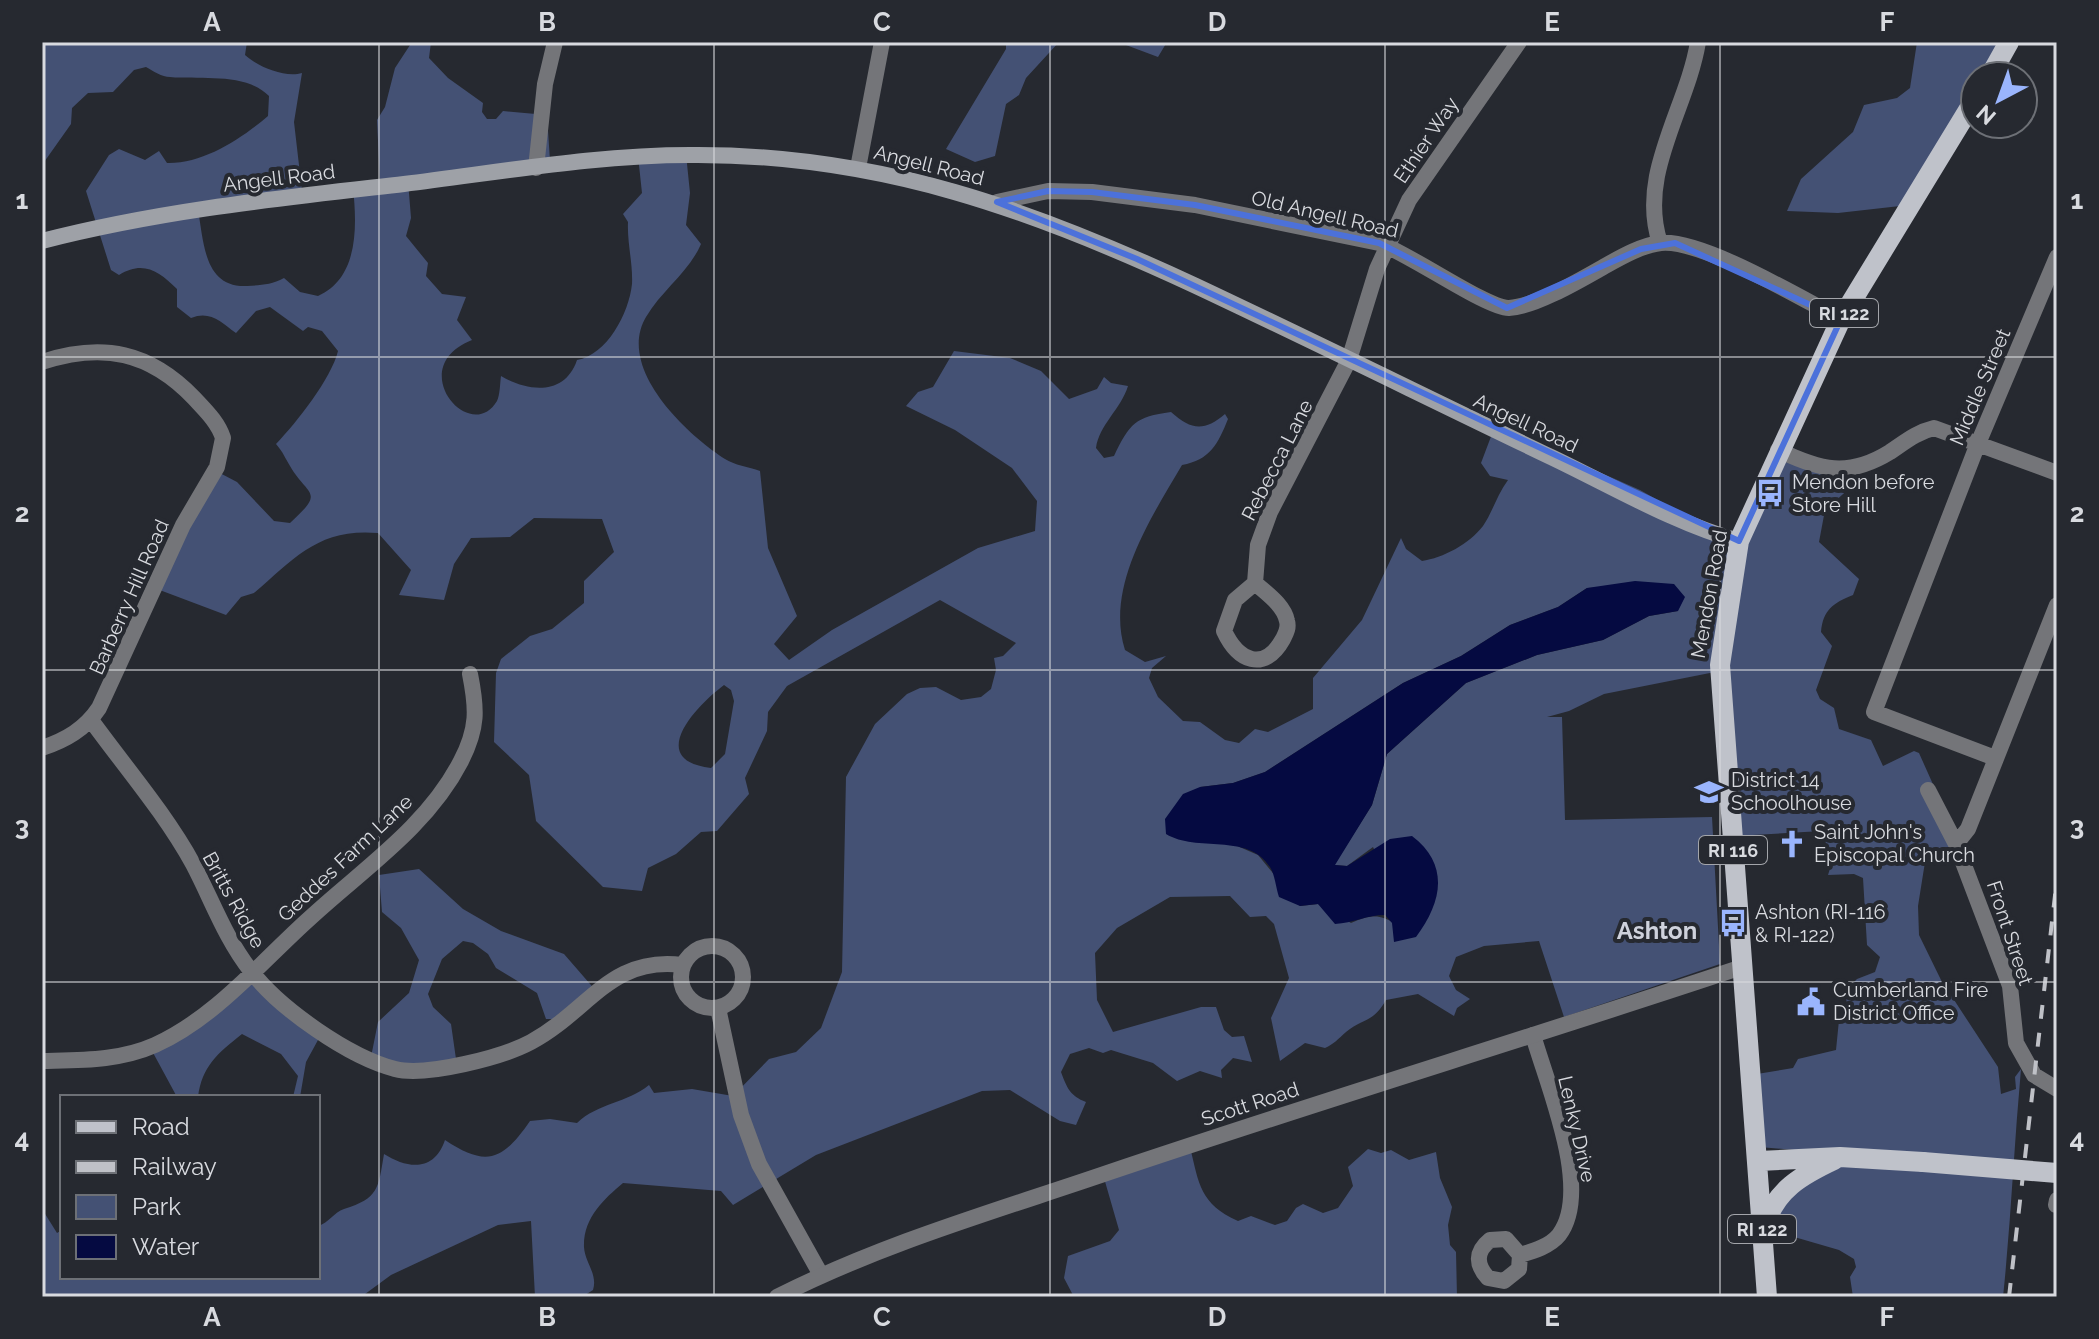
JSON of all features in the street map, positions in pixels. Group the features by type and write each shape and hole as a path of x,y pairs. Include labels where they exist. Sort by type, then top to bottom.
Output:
{"main road":[{"path":"1999,60 2009,42"},
{"name":"Mendon Road","path":"1767,1297 1720,665 1739,541 1778,450 1841,319 1959,125"},
{"name":"Angell Road","path":"42,241 150,215 224,204 536,168 699,155 896,174 997,202 1137,259 1633,496 1739,541"},
{"path":"1763,1242 1769,1213 1781,1193 1803,1176 1840,1157"},
{"path":"1759,1161 1840,1157 2057,1173"}],"street":[{"path":"536,168 545,84 555,42"},
{"path":"858,168 882,42"},
{"name":"Ethier Way","path":"1349,360 1372,281 1417,188 1519,42"},
{"path":"1698,42 1656,184 1652,214 1660,243 1675,243 1702,252 1841,319"},
{"name":"Old Angell Road","path":"997,202 1048,191 1092,192 1195,205 1389,247 1479,298 1507,308 1536,300 1627,255 1660,243"},
{"name":"Middle Street","path":"1995,758 1874,712 1977,446 2057,257"},
{"name":"Barberry Hill Road","path":"42,362 67,354 88,352 135,357 158,367 178,381 213,420 223,438 217,467 183,525 108,692 91,720 70,737 42,748"},
{"name":"Rebecca Lane","path":"1255,583 1258,545 1270,512 1349,360"},
{"path":"1778,450 1820,469 1874,461 1922,431 1934,428 2057,473"},
{"path":"1255,583 1279,606 1287,619 1286,633 1279,645 1271,655 1261,660 1243,656 1231,646 1224,631 1235,600 1255,583"},
{"path":"1956,844 1968,829 2057,605"},
{"name":"Geddes Farm Lane","path":"42,1061 100,1060 153,1046 204,1014 252,973 402,837 444,789 461,762 478,713 470,674"},
{"name":"Britts Ridge","path":"91,720 192,863 216,913 252,973 333,1040 395,1069 418,1072 529,1043 561,1024 618,976 637,966 655,962 682,965"},
{"name":"Front Street","path":"1928,790 1956,844 2010,986 2016,1043 2034,1075 2056,1086"},
{"path":"718,945 731,951 740,963 744,977 740,991 731,1002 718,1008 704,1008 692,1002 683,991 680,978 682,965 690,953 703,946 718,945"},
{"name":"Scott Road","path":"777,1297 821,1275 923,1235 1235,1130 1742,967"},
{"path":"718,1008 741,1115 759,1164 821,1275"},
{"name":"Lenky Drive","path":"1520,1255 1541,1248 1558,1237 1569,1214 1573,1195 1556,1116 1533,1035"}],"highlighted area":[{"path":"1048,191 1092,192 1195,205 1379,243 1507,308 1641,249 1675,243 1841,319 1739,541 1137,259 997,202"}],"green space":[{"path":"42,42 247,42 245,55 257,64 280,73 302,73 294,122 302,191 198,210 209,261 222,280 247,286 284,278 300,292 318,296 331,288 348,264 354,234 353,188 380,182 377,120 385,107 395,68 412,42 431,42 429,58 448,78 483,103 482,112 487,119 496,119 503,111 547,115 550,161 408,181 411,218 406,236 428,263 426,276 442,294 466,297 457,320 472,340 452,352 443,367 442,383 448,398 459,409 472,414 485,412 497,401 501,376 534,387 555,385 564,380 577,360 598,350 607,341 621,319 632,284 628,222 623,214 642,193 638,156 686,154 690,193 686,225 701,244 690,263 646,317 639,337 640,357 648,378 675,417 709,448 729,461 760,471 768,548 797,616 774,644 789,660 832,630 978,548 1035,531 1037,501 1012,468 955,430 906,406 918,392 933,387 954,351 1010,358 1041,371 1069,399 1097,389 1104,377 1111,383 1128,386 1098,440 1096,448 1104,458 1114,456 1130,429 1149,416 1171,412 1191,425 1204,426 1225,414 1228,419 1212,450 1192,463 1182,465 1145,530 1126,578 1120,626 1125,650 1145,662 1166,656 1152,668 1149,678 1158,697 1183,721 1200,722 1225,740 1239,743 1255,729 1268,732 1313,709 1313,678 1362,620 1401,538 1406,549 1422,561 1455,549 1471,539 1483,526 1508,480 1490,476 1481,463 1495,426 1640,490 1735,544 1785,442 1816,458 1850,464 1851,487 1825,510 1819,542 1859,579 1853,595 1835,604 1824,618 1821,632 1832,646 1816,690 1820,699 1834,708 1839,729 1871,740 1883,766 1914,751 1919,753 1961,847 1925,862 1918,906 1919,935 1941,980 1998,1067 2001,1094 2016,1089 2015,1077 2021,1069 2003,1297 1853,1297 1850,1277 1856,1267 1854,1259 1839,1250 1770,1230 1806,1151 1759,1147 1757,1074 1793,1068 1798,1059 1836,1050 1839,1020 1847,1014 1846,990 1857,979 1875,972 1880,957 1867,945 1863,878 1854,874 1828,875 1832,862 1822,831 1735,836 1725,670 1604,694 1569,711 1547,717 1562,717 1565,820 1712,817 1720,964 1564,1017 1539,941 1484,946 1456,957 1449,976 1456,990 1470,999 1457,1008 1454,1016 1418,994 1386,1000 1372,1017 1325,1048 1305,1043 1280,1061 1271,1018 1289,978 1274,924 1266,916 1250,917 1230,896 1170,897 1117,928 1095,953 1097,1000 1113,1032 1201,1007 1216,1007 1224,1030 1232,1037 1244,1036 1252,1062 1233,1058 1221,1070 1222,1078 1200,1071 1177,1081 1153,1063 1111,1050 1103,1053 1089,1048 1070,1054 1061,1072 1070,1091 1086,1102 1076,1125 1060,1121 1010,1090 982,1091 816,1155 733,1205 721,1191 623,1183 602,1203 587,1227 584,1247 594,1284 593,1290 582,1297 535,1297 531,1221 498,1225 391,1275 361,1297 42,1297 42,1209 57,1233 60,1231 60,1279 320,1279 320,1225 340,1210 370,1196 378,1184 384,1154 402,1163 419,1165 434,1158 445,1140 472,1154 493,1156 511,1144 530,1121 550,1119 577,1123 594,1111 649,1085 654,1093 692,1089 733,1096 769,1059 796,1052 821,1028 842,972 846,777 875,724 907,694 920,688 936,687 961,700 981,697 991,689 996,670 994,658 1003,656 1016,643 940,600 787,686 768,712 767,731 745,778 749,794 717,831 701,832 676,854 648,868 642,891 603,887 536,821 529,775 494,742 496,673 501,659 530,636 552,629 584,603 584,581 614,552 602,519 534,518 510,537 471,538 454,564 444,600 399,595 411,570 378,533 340,535 324,540 296,557 254,593 241,597 226,615 157,589 216,471 237,482 274,521 290,523 308,505 310,494 276,444 321,387 338,351 322,331 308,327 303,331 270,307 256,311 236,333 210,316 191,318 177,307 177,289 157,273 136,268 119,275 111,270 86,191 109,155 119,149 145,160 159,151 167,163 208,155 268,116 269,96 259,88 236,80 167,77 146,67 134,70 113,92 88,93 72,108 71,124 42,165","holes":["1674,584 1678,611 1649,616 1603,640 1537,655 1466,683 1387,754 1372,805 1334,865 1347,866 1373,847 1416,937 1385,918 1371,917 1351,923 1318,904 1300,906 1258,855 1235,845 1200,787 1233,783 1265,772 1403,683 1461,656 1510,625 1558,607 1587,588","724,685 731,690 734,701 725,754 711,768 691,763 681,755 679,744 682,731 713,694"]},
{"path":"1006,42 1059,42 1026,78 1019,95 1006,104 995,156 975,162 946,149 1006,49"},
{"path":"1118,42 1167,42 1158,57"},
{"path":"1917,42 2008,42 1998,60 1959,60 1959,125 1909,205 1838,213 1787,211 1801,179 1853,132 1864,105 1897,98 1910,88"},
{"path":"419,869 463,909 501,931 564,954 597,992 566,1019 546,1019 537,993 496,968 488,954 473,943 463,941 442,959 428,994 433,1007 451,1024 456,1059 424,1067 371,1057 378,1022 409,993 419,960 401,928 382,912 379,875"},
{"path":"252,971 324,1029 306,1062 300,1095 293,1095 298,1076 281,1054 242,1034 212,1061 198,1095 176,1095 151,1049"},
{"path":"1190,1147 1199,1182 1208,1200 1238,1221 1251,1216 1275,1225 1287,1221 1303,1204 1323,1213 1338,1208 1353,1186 1348,1167 1368,1149 1381,1153 1391,1150 1409,1160 1436,1152 1440,1178 1452,1207 1448,1225 1450,1245 1456,1252 1457,1297 1074,1297 1064,1278 1068,1256 1110,1241 1119,1230 1104,1178"}],"water":[{"path":"1635,581 1674,584 1685,597 1678,611 1649,616 1603,640 1537,655 1466,683 1387,754 1372,805 1335,865 1347,866 1390,839 1412,836 1432,859 1438,884 1432,911 1416,937 1394,942 1392,923 1385,915 1335,924 1318,904 1300,906 1279,897 1270,867 1260,856 1235,846 1192,842 1166,834 1165,819 1183,794 1265,772 1403,683 1461,656 1510,625 1558,607 1587,588"}],"railway":[{"path":"2009,1297 2057,878"}],"place":[{"name":"Mendon before Store Hill","path":"1770,493"},
{"name":"District 14 Schoolhouse","path":"1709,792"},
{"name":"Saint John's Episcopal Church","path":"1792,844"},
{"name":"Ashton (RI-116 & RI-122)","path":"1733,923"},
{"name":"Cumberland Fire District Office","path":"1811,1002"}],"district":[{"name":"Ashton","path":"1657,930"}]}
